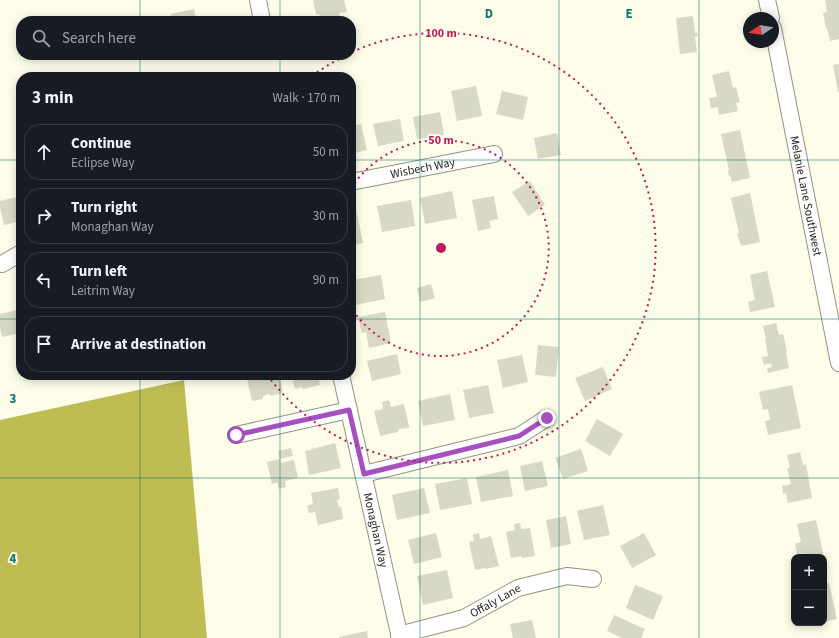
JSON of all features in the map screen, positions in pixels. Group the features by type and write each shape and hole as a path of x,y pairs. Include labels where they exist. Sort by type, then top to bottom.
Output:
{"street":[{"path":"258,0 261,16"},
{"path":"768,0 770,12"},
{"name":"Melanie Lane Southwest","path":"777,48 839,363"},
{"name":"Wisbech Way","path":"356,181 494,154"},
{"path":"2,264 16,256"},
{"name":"Monaghan Way","path":"342,380 399,636"},
{"path":"236,435 349,410"},
{"path":"364,474 519,436 547,418"},
{"name":"Offaly Lane","path":"399,636 464,618 518,588 567,576 593,579"}],"shaded area":[{"path":"184,380 207,638 0,638 0,420"}],"building":[{"path":"313,0 344,0 347,12 339,13 340,16 316,15"},
{"path":"825,0 839,0 839,39 830,41 823,13 827,12"},
{"path":"194,9 195,16 172,16 171,14"},
{"path":"693,16 695,33 697,32 698,36 695,37 697,52 680,54 676,18"},
{"path":"839,64 839,92 838,92 833,65"},
{"path":"729,71 733,88 736,87 740,102 736,103 738,111 719,115 718,107 711,108 709,98 717,97 712,75"},
{"path":"476,86 482,116 457,121 451,91"},
{"path":"502,91 528,97 523,120 496,114"},
{"path":"440,112 444,135 417,139 413,117"},
{"path":"400,119 404,141 378,146 373,124"},
{"path":"361,124 367,150 356,153 356,126"},
{"path":"740,130 750,178 732,182 729,176 721,134"},
{"path":"557,133 561,155 538,159 534,138"},
{"path":"530,181 545,205 528,216 512,192"},
{"path":"452,191 457,218 425,224 420,198"},
{"path":"750,193 760,242 741,246 737,233 739,233 731,198"},
{"path":"494,196 498,219 489,221 491,228 478,231 472,200"},
{"path":"16,197 16,222 4,225 0,201"},
{"path":"411,200 415,226 382,232 377,206"},
{"path":"356,209 363,243 356,244"},
{"path":"767,271 775,307 750,312 748,302 755,300 750,275"},
{"path":"381,275 385,299 356,305 356,279"},
{"path":"431,284 435,298 420,302 417,288"},
{"path":"16,310 16,334 2,337 0,328 0,314"},
{"path":"385,312 391,343 369,348 366,332 362,333 358,317"},
{"path":"776,323 779,335 783,334 789,368 768,373 767,368 772,367 771,363 764,365 762,357 768,356 763,326"},
{"path":"538,345 559,347 556,377 535,375"},
{"path":"397,354 401,374 372,381 367,361"},
{"path":"522,355 528,382 503,388 497,360"},
{"path":"603,367 612,389 585,401 575,378"},
{"path":"247,380 280,380 283,393 270,396 270,394 263,396 263,399 252,401"},
{"path":"292,380 319,380 320,385 303,389 302,387 295,389"},
{"path":"488,385 494,413 469,418 463,390"},
{"path":"792,385 801,428 768,435 765,421 770,420 768,409 763,410 759,392"},
{"path":"450,394 455,420 423,426 418,401"},
{"path":"389,400 391,407 404,404 409,428 398,429 398,432 380,436 374,411 383,409 382,402"},
{"path":"597,419 623,434 610,456 585,441"},
{"path":"335,443 341,468 309,475 305,451 311,451 311,449 316,449"},
{"path":"291,448 293,456 280,459 278,451"},
{"path":"581,449 588,471 563,479 555,458"},
{"path":"800,452 803,465 806,464 812,498 788,503 786,493 783,494 782,486 791,484 787,468 790,468 787,455"},
{"path":"280,459 281,463 294,460 298,478 285,481 286,487 279,489 277,483 272,484 267,462"},
{"path":"542,461 548,486 525,491 520,466"},
{"path":"508,470 513,496 481,502 476,477"},
{"path":"467,478 472,504 440,510 435,484"},
{"path":"338,488 340,499 337,500 339,507 341,506 343,519 318,525 315,512 309,513 307,506 313,504 311,493"},
{"path":"424,488 430,513 397,520 392,495"},
{"path":"603,505 610,535 584,540 577,511"},
{"path":"566,516 571,544 551,548 546,520"},
{"path":"816,520 823,554 797,554 795,544 801,542 797,524"},
{"path":"520,523 521,529 530,528 535,556 511,558 506,532 515,530 514,524"},
{"path":"436,533 442,557 414,564 408,540"},
{"path":"479,533 480,539 491,536 499,566 475,570 469,542 474,541 473,535"},
{"path":"644,533 656,555 632,568 620,546"},
{"path":"447,570 453,598 423,605 417,576"},
{"path":"827,583 829,583 837,619 827,621 827,590"},
{"path":"635,585 663,596 653,620 626,608"},
{"path":"614,615 645,629 641,638 622,638 607,631"},
{"path":"532,620 536,638 513,638 510,624"},
{"path":"367,631 368,638 339,638 339,637"}],"route":[{"path":"236,435 349,410 364,474 519,436 547,418"}]}
